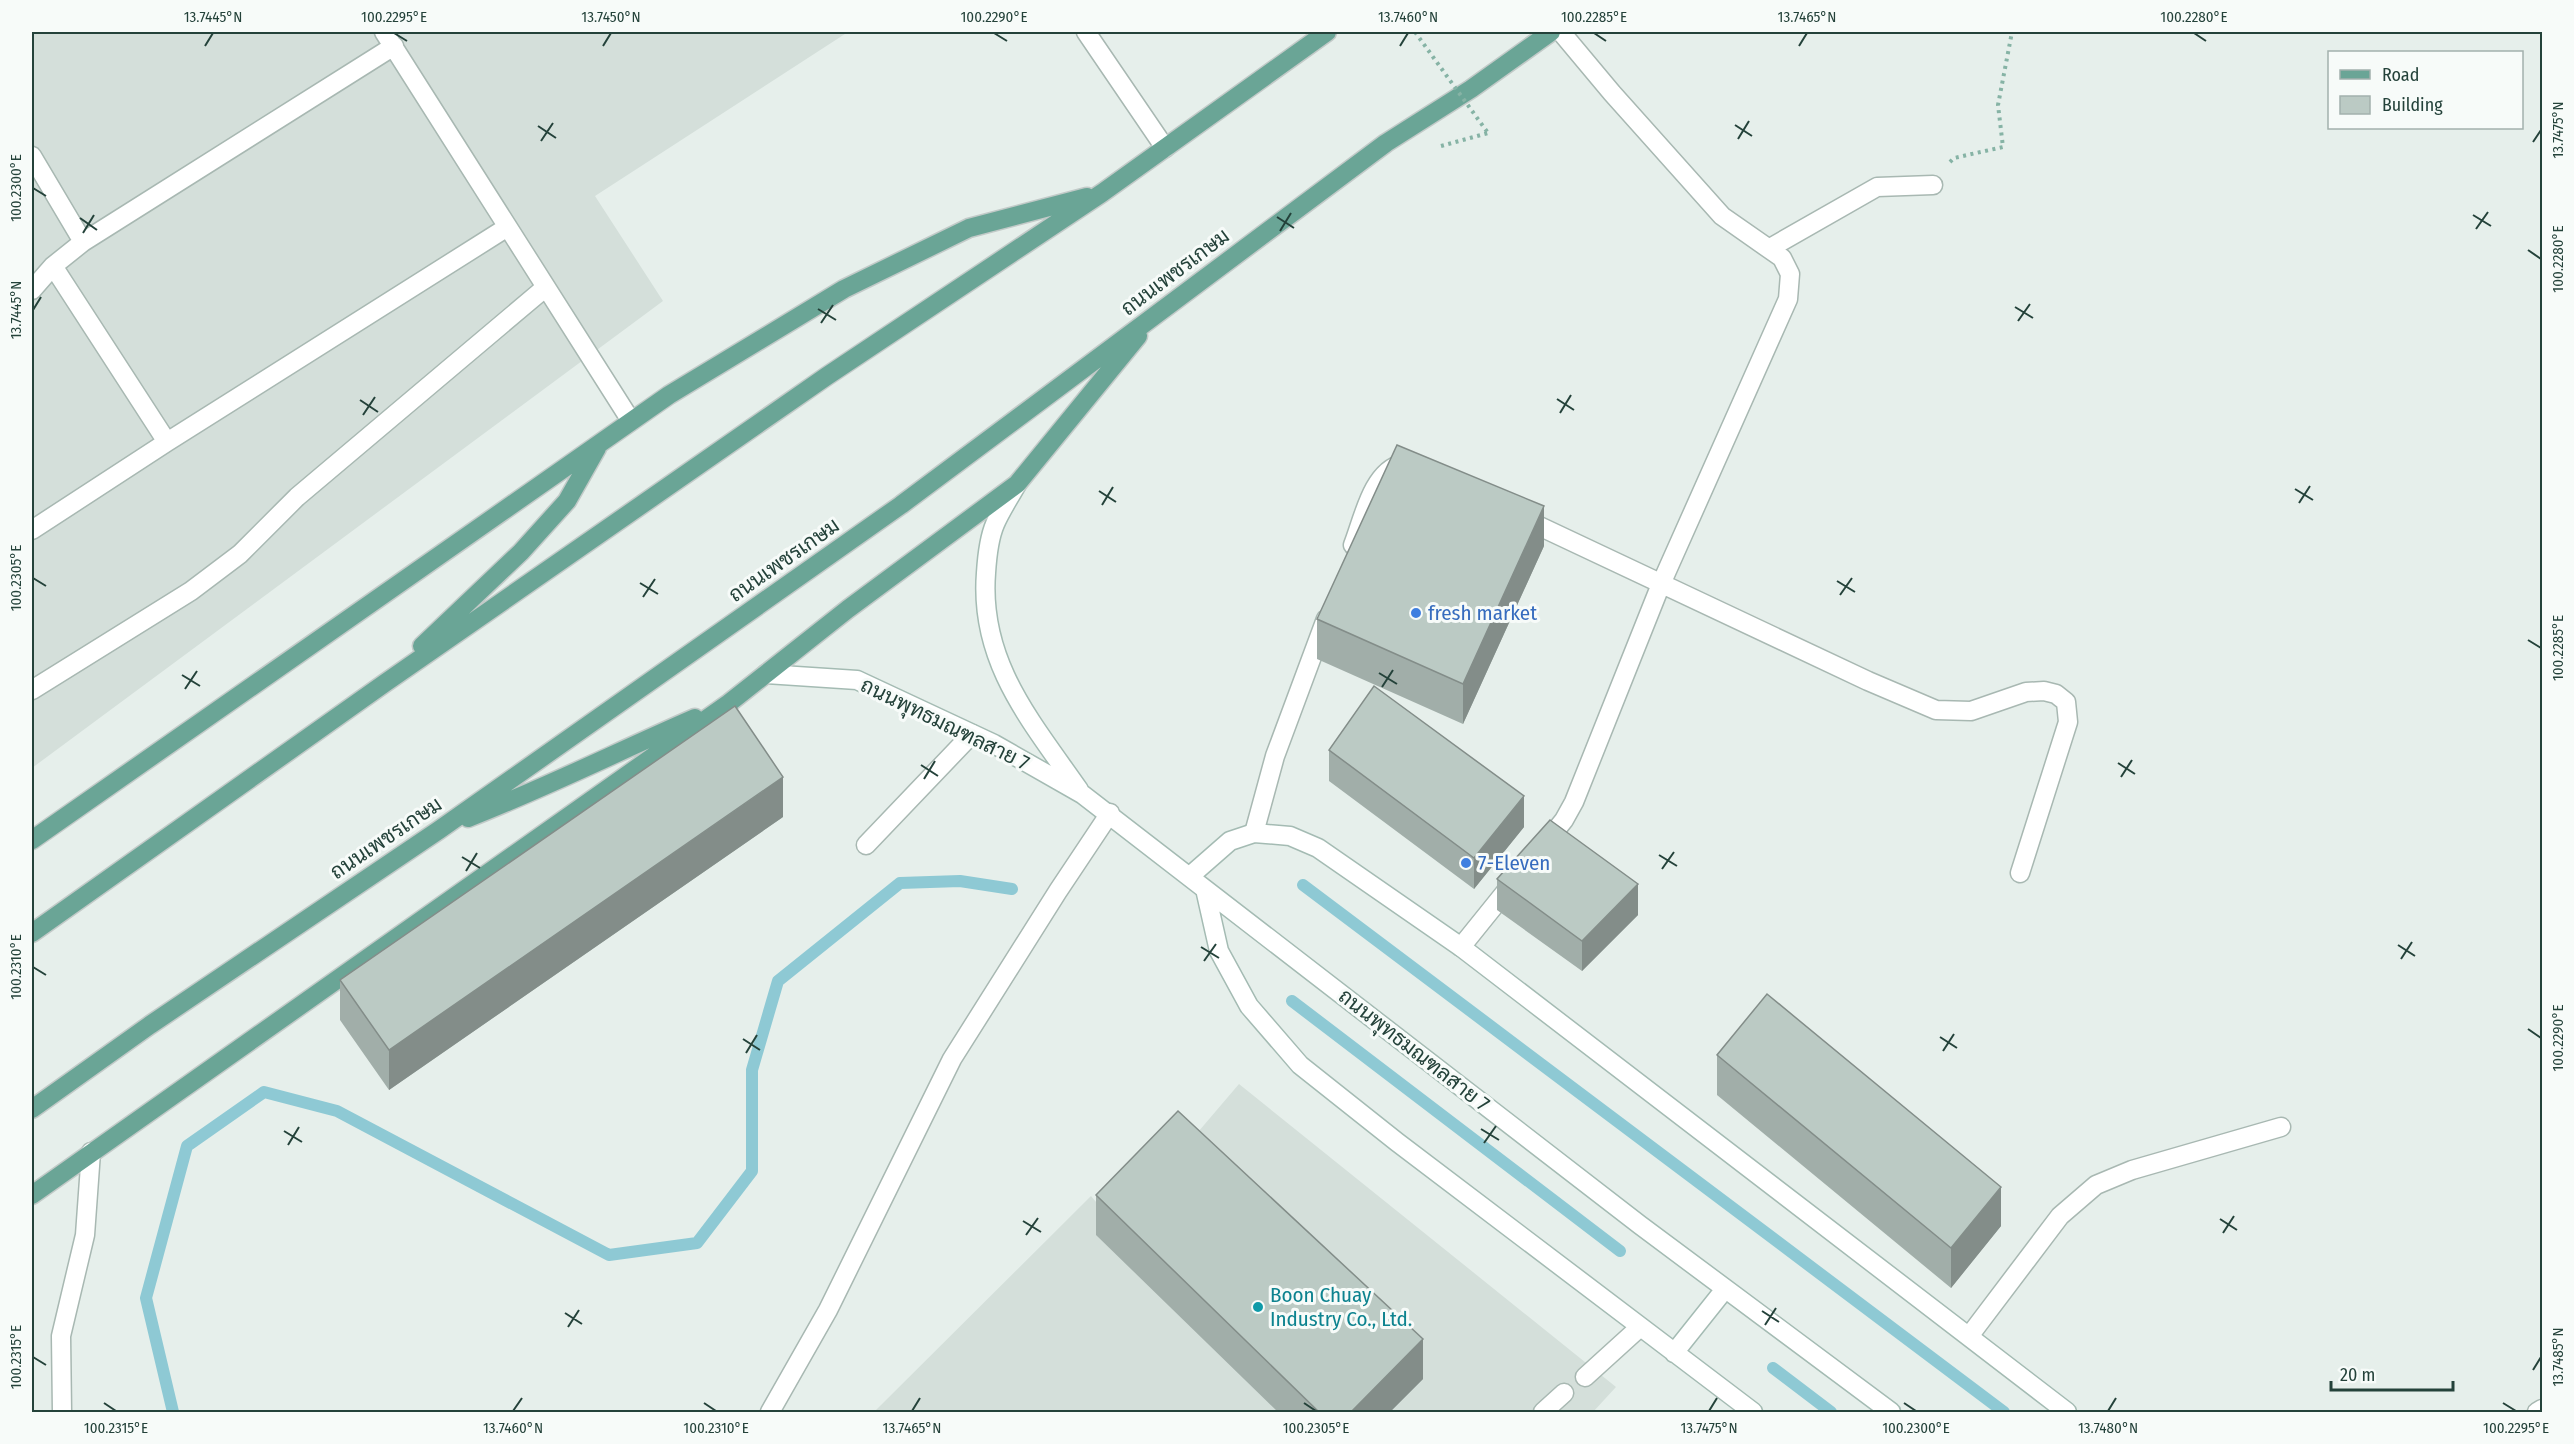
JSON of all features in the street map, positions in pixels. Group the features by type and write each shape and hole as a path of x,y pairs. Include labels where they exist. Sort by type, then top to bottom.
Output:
{"main road":[{"path":"1086,32 1165,148"},
{"path":"32,933 384,683 827,376 1102,193 1327,32"},
{"name":"ถนนเพชรเกษม","path":"32,1109 150,1025 439,830 901,505 1386,142 1471,89 1551,32"},
{"path":"1535,856 1564,820 1574,802 1661,584 1788,299 1790,274 1782,258 1722,216 1619,102 1561,32"},
{"path":"32,290 53,266 83,242 389,39 506,228 631,421"},
{"path":"32,156 83,242"},
{"path":"1770,248 1877,187 1933,185"},
{"path":"32,840 669,395 844,289 969,228 1102,193"},
{"path":"32,530 166,442 506,228"},
{"path":"53,266 166,442"},
{"path":"32,690 191,591 240,554 297,497 546,287"},
{"path":"32,1195 729,703 1017,484 1156,314"},
{"path":"384,683 537,535 567,501 600,444"},
{"path":"1347,561 1372,496 1383,476 1395,466 1406,463 1417,468"},
{"name":"ถนนพุทธมณฑลสาย 7","path":"1017,484 995,525 986,561 984,596 992,645 1017,702 1082,794"},
{"path":"1502,508 1935,710 1971,711 2026,692 2044,691 2056,694 2066,702 2068,722 2020,873"},
{"path":"1254,833 1275,756 1331,605"},
{"name":"ถนนพุทธมณฑลสาย 7","path":"766,674 857,680 972,734 1082,794 1110,813 1205,889 1725,1289 1891,1413"},
{"path":"439,830 516,799 609,755 729,703"},
{"path":"866,845 972,734"},
{"path":"770,1413 828,1310 952,1059 1110,813"},
{"path":"1190,876 1230,841 1254,833 1290,836 1318,848 1461,947 1970,1335 2067,1413"},
{"path":"1461,947 1520,874"},
{"path":"1205,889 1219,951 1249,1006 1300,1065 1396,1142 1753,1413"},
{"path":"1970,1335 2060,1216 2096,1185 2132,1170 2281,1127"},
{"path":"62,1413 61,1336 85,1235 92,1152"},
{"path":"1674,1353 1725,1289"},
{"path":"1585,1377 1639,1328"},
{"path":"1543,1413 1564,1393"},
{"path":"2536,1413 2542,1409"}],"path":[{"path":"1415,32 1488,132"},
{"path":"1933,185 1954,158 2003,147 1998,105 2012,32"}],"shaded area":[{"path":"32,32 848,32 595,196 663,301 32,768"},
{"path":"1239,1084 1616,1387 1593,1412 874,1412 1091,1196 1117,1227"}],"building":[{"path":"1397,445 1544,506 1463,684 1317,619"},
{"path":"1374,686 1524,796 1474,858 1329,750"},
{"path":"735,706 783,777 389,1050 340,980"},
{"path":"1550,820 1638,884 1582,941 1497,879"},
{"path":"1767,994 2001,1187 1951,1248 1717,1055"},
{"name":"Boon Chuay Industry Co., Ltd.","path":"1178,1111 1423,1339 1350,1413 1320,1413 1096,1195"}],"waterway":[{"path":"173,1412 146,1298 187,1146 264,1092 337,1111 609,1255 697,1243 752,1171 752,1070 778,981 900,883 960,881 1012,889"},
{"path":"1303,885 2004,1412"},
{"path":"1292,1001 1620,1251"},
{"path":"1773,1368 1831,1412"}],"place":[{"name":"fresh market","path":"1416,613"},
{"name":"7-Eleven","path":"1466,863"},
{"name":"Boon Chuay Industry Co., Ltd.","path":"1258,1307"}]}
